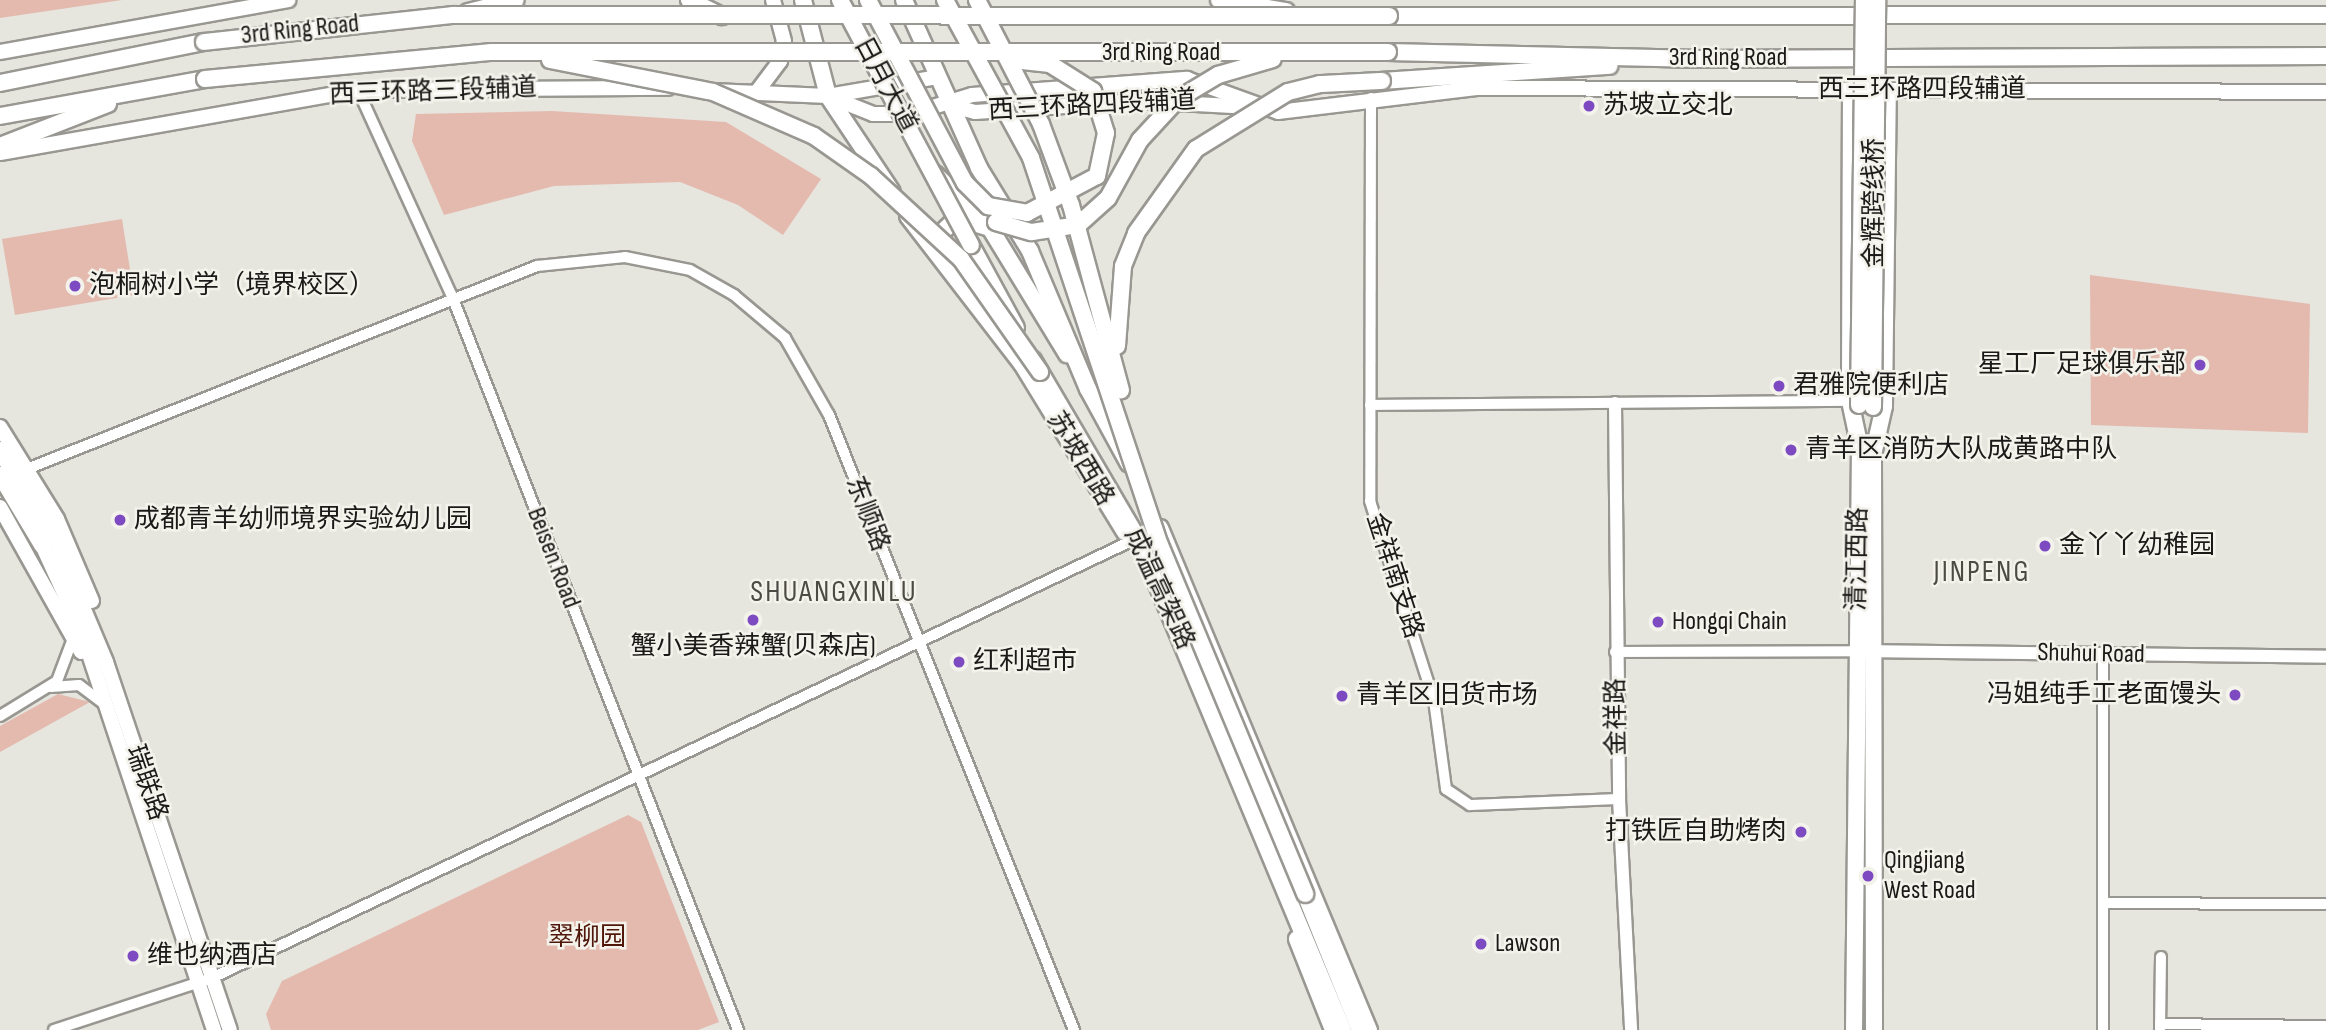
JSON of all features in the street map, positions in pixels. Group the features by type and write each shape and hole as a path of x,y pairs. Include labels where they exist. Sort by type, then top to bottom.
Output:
{"main road":[{"path":"0,52 288,0"},
{"path":"453,15 516,0"},
{"path":"689,0 724,17"},
{"path":"756,93 780,61 784,41 774,0"},
{"name":"苏坡西路","path":"803,0 828,96 940,255 1023,364 1130,541 1333,1030"},
{"name":"日月大道","path":"840,0 930,170"},
{"path":"868,0 965,183 988,206 1043,209 1097,176 1106,133 1093,91 1050,64 954,52"},
{"name":"苏坡西路","path":"904,0 949,105 1030,251 1088,389 1189,587 1369,1030"},
{"path":"945,0 1031,158 1132,447 1160,545 1360,1030"},
{"path":"977,0 1041,124 1117,370 1132,447"},
{"path":"1219,0 1309,15"},
{"name":"金辉跨线桥","path":"1861,404 1864,0"},
{"name":"金辉跨线桥","path":"1861,404 1877,0"},
{"name":"3rd Ring Road","path":"0,83 204,42 453,15 2326,15"},
{"path":"492,52 635,72 713,92 814,136 871,176 961,259 1040,372"},
{"name":"3rd Ring Road","path":"0,116 205,79 492,52 1388,52 1701,59 2326,58"},
{"path":"930,170 976,215 1032,232 1078,225 1108,198 1140,140 1178,99 1218,75 1293,53"},
{"path":"1117,370 1123,266 1136,233 1196,149 1288,92 1382,81 1701,59"},
{"name":"西三环路三段辅道","path":"0,153 358,90 828,96 938,77"},
{"name":"西三环路四段辅道","path":"949,105 985,94 1187,79 1268,108"},
{"name":"西三环路四段辅道","path":"949,105 975,112 1152,101 1268,108 1477,88 2326,93"},
{"path":"0,146 142,90"},
{"path":"1851,90 1861,404 1866,452"},
{"name":"清江西路","path":"1854,1030 1857,651 1866,452 1884,406 1888,90"},
{"name":"西三环路三段辅道","path":"828,96 873,114 949,105"},
{"name":"成温高架路","path":"930,170 1040,372 1139,541 1343,1030"},
{"path":"940,255 948,222 978,220 990,228 1088,389"},
{"path":"0,427 27,469 73,552 106,683"},
{"path":"0,450 48,542"},
{"name":"清江西路","path":"1866,452 1874,651 1874,1030"},
{"path":"0,475 48,542"},
{"path":"0,506 71,633 106,683"},
{"name":"瑞联路","path":"48,542 106,683 205,981 215,1030"},
{"name":"瑞联路","path":"106,683 108,707 205,981 230,1030"}],"street":[{"name":"Beisen Road","path":"358,90 452,296 636,776 738,1030"},
{"name":"金祥南支路","path":"1371,98 1372,517 1434,700 1446,789 1471,805 1619,799"},
{"name":"东顺路","path":"27,469 452,296 537,266 625,257 690,270 734,295 785,338 829,415 1074,1030"},
{"name":"金祥路","path":"1615,403 1615,652 1619,799 1631,1030"},
{"path":"1370,405 1861,404"},
{"path":"54,1030 205,981 916,639 1130,541"},
{"path":"0,716 51,687 68,663 71,633"},
{"path":"1615,652 1857,651"},
{"name":"Shuhui Road","path":"1857,651 2326,657"},
{"path":"2103,655 2103,1030"},
{"path":"51,687 79,685 108,707"},
{"path":"2103,903 2326,904"},
{"path":"2161,957 2160,1027 2326,1026"}],"green space":[{"path":"0,0 122,0 0,18"},
{"path":"552,111 726,122 821,179 783,235 738,205 680,182 554,186 444,215 412,141 416,114"},
{"path":"122,219 134,295 15,315 2,239"},
{"name":"星工厂足球俱乐部","path":"2090,275 2310,304 2308,433 2091,425"},
{"path":"58,694 90,702 0,752 0,726"},
{"name":"翠柳园","path":"628,815 641,822 719,1022 698,1030 271,1030 266,1014 282,981"}],"place":[{"name":"苏坡立交北","path":"1589,106"},
{"name":"泡桐树小学（境界校区）","path":"75,286"},
{"name":"星工厂足球俱乐部","path":"2200,365"},
{"name":"君雅院便利店","path":"1779,386"},
{"name":"青羊区消防大队成黄路中队","path":"1791,450"},
{"name":"成都青羊幼师境界实验幼儿园","path":"120,520"},
{"name":"金丫丫幼稚园","path":"2045,546"},
{"name":"蟹小美香辣蟹(贝森店)","path":"753,620"},
{"name":"Hongqi Chain","path":"1658,622"},
{"name":"红利超市","path":"959,662"},
{"name":"冯姐纯手工老面馒头","path":"2235,695"},
{"name":"青羊区旧货市场","path":"1342,696"},
{"name":"打铁匠自助烤肉","path":"1801,832"},
{"name":"Qingjiang West Road","path":"1868,876"},
{"name":"Lawson","path":"1481,944"},
{"name":"维也纳酒店","path":"133,956"}],"district":[{"name":"JINPENG","path":"1982,572"},
{"name":"SHUANGXINLU","path":"834,592"}]}
